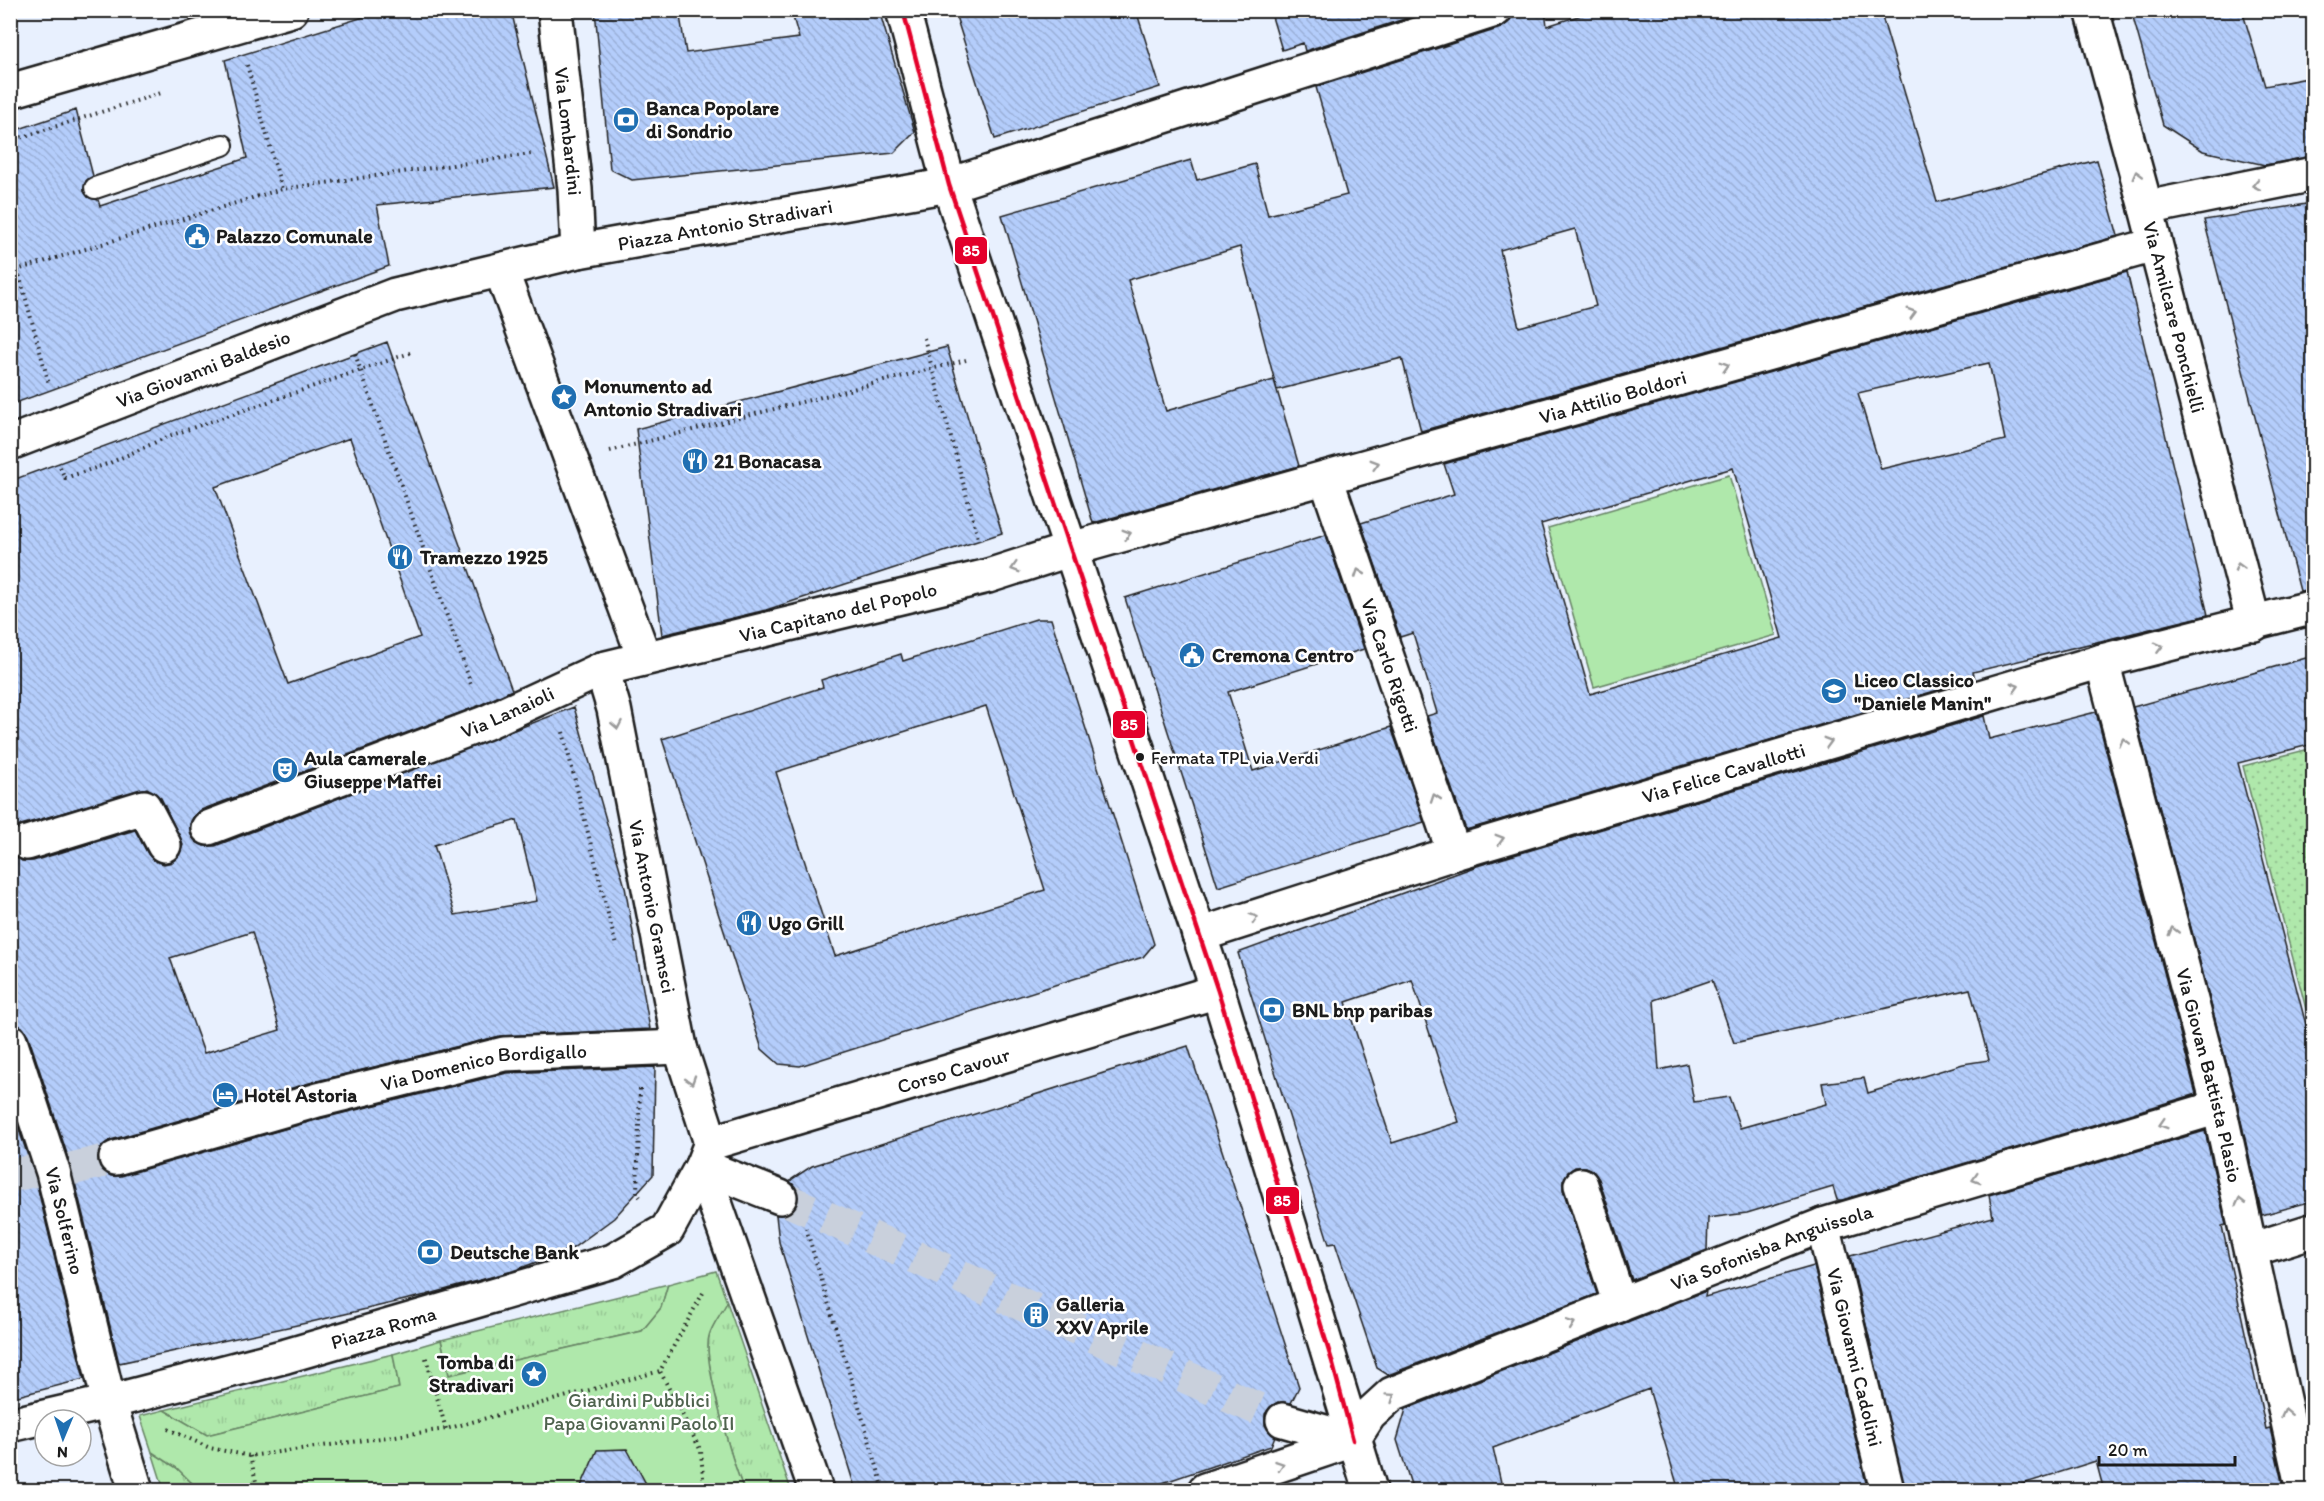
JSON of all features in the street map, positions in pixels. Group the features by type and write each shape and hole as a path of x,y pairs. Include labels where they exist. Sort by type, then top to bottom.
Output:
{"street":[{"name":"Via Lombardini","path":"555,10 575,189 578,251"},
{"path":"903,10 949,185 1218,990 1370,1491"},
{"name":"Piazza Antonio Stradivari","path":"395,296 578,251 949,185 1495,10"},
{"name":"Via Amilcare Ponchielli","path":"2092,10 2254,624"},
{"path":"10,91 273,13"},
{"path":"2146,208 2313,174"},
{"name":"Via Attilio Boldori","path":"1071,550 2154,245"},
{"path":"501,270 644,657"},
{"name":"Via Giovanni Baldesio","path":"10,443 395,296"},
{"name":"Via Carlo Rigotti","path":"1326,478 1454,853"},
{"name":"Via Capitano del Popolo","path":"602,669 644,657 988,576 1071,550"},
{"name":"Via Felice Cavallotti","path":"1198,935 1454,853 2102,661 2254,624 2313,607"},
{"name":"Via Giovan Battista Plasio","path":"2102,661 2219,1107 2303,1491"},
{"name":"Via Lanaioli","path":"208,828 485,723 602,669"},
{"name":"Via Antonio Gramsci","path":"602,669 614,709 680,1047 707,1154"},
{"path":"27,843 144,807 164,845"},
{"name":"Corso Cavour","path":"707,1154 1218,990"},
{"name":"Via Solferino","path":"10,1041 53,1169 121,1399"},
{"name":"Via Domenico Bordigallo","path":"116,1158 318,1100 504,1054 680,1047"},
{"name":"Via Sofonisba Anguissola","path":"1353,1440 1370,1415 1392,1394 1823,1225 2219,1107"},
{"path":"707,1154 780,1197"},
{"path":"707,1154 728,1245 816,1491"},
{"name":"Piazza Roma","path":"10,1425 121,1399 416,1320 613,1261 667,1230 707,1154"},
{"path":"1581,1185 1620,1305"},
{"name":"Via Giovanni Cadolini","path":"1823,1225 1887,1491"},
{"path":"2251,1250 2313,1230"},
{"path":"121,1399 136,1491"},
{"path":"1283,1420 1353,1440"},
{"path":"1205,1491 1353,1440"}],"lane":[{"path":"95,188 223,145"}],"path":[{"path":"244,54 282,189"},
{"path":"236,69 248,65"},
{"path":"10,141 168,91"},
{"path":"10,272 282,189 534,153"},
{"path":"10,241 51,391"},
{"path":"924,338 979,541"},
{"path":"58,462 65,478 110,463 169,436 413,352"},
{"path":"355,354 473,689"},
{"path":"638,444 952,364"},
{"path":"561,722 618,956"},
{"path":"637,1193 640,1078"},
{"path":"805,1226 884,1491"},
{"path":"121,1399 140,1416 210,1448 250,1456 446,1429 660,1371 728,1245"},
{"path":"416,1320 446,1429"},
{"path":"660,1371 701,1451 704,1491"},
{"path":"250,1456 258,1491"}],"green space":[{"path":"1729,475 1776,635 1594,687 1548,528"},
{"path":"2314,748 2313,1036 2243,766"},
{"name":"Giardini Pubblici Papa Giovanni Paolo II","path":"716,1271 727,1302 709,1336 710,1367 726,1436 744,1490 199,1490 177,1468 152,1452 140,1416 164,1410 207,1435 399,1388 393,1354 441,1340 449,1375 642,1331 661,1308 668,1284"},
{"path":"668,1284 661,1308 642,1331 449,1375 441,1340"},
{"path":"727,1302 791,1490 744,1490 739,1477 714,1389 708,1349 710,1332"},
{"path":"393,1354 399,1388 207,1435 164,1410"},
{"path":"152,1452 177,1468 199,1490 164,1490"}],"building":[{"name":"Palazzo Comunale","path":"386,10 511,10 554,187 377,205 389,266 10,405 10,132 76,110 93,176 86,181 84,191 88,197 98,200 100,206 247,158 225,60"},
{"path":"595,10 679,10 686,53 799,38 791,10 879,10 915,132 894,153 632,180 610,169"},
{"path":"954,10 1136,10 1160,87 995,139"},
{"path":"1270,10 1432,10 1305,51 1303,43 1282,50"},
{"path":"1513,10 1545,10 1547,26 1597,10 1880,10 1937,202 2097,160 2118,236 1421,431 1402,358 1277,390 1240,247 1128,280 1166,411 1274,380 1299,466 1093,523 1002,215 1191,160 1197,180 1255,164 1268,215 1347,195 1316,87 1501,28 1509,22","holes":["1575,229 1596,306 1519,327 1500,250"]},
{"path":"2131,10 2242,10 2265,86 2313,77 2313,156 2265,165 2203,151 2163,125"},
{"path":"2313,203 2313,589 2300,591 2204,220"},
{"path":"2127,272 2208,615 1973,672 1975,679 1466,830 1427,716 1437,713 1413,633 1400,637 1361,523 1454,494 1444,464","holes":["1989,363 2005,440 1881,469 1858,393","1733,468 1782,638 1590,694 1541,524"]},
{"path":"387,342 512,690 478,706 201,810 190,824 191,835 196,842 204,846 215,846 574,707 625,887 650,1029 500,1036 313,1082 111,1140 103,1145 98,1153 98,1164 111,1176 121,1176 323,1118 507,1073 655,1067 653,1175 614,1218 573,1248 513,1271 426,1295 311,1322 119,1363 71,1166 28,1035 22,1027 10,1023 10,851 22,861 33,861 135,830 148,854 155,861 164,864 172,862 179,855 183,845 161,798 147,788 21,825 10,835 10,481","holes":["350,438 420,637 288,684 215,487","517,820 537,901 455,915 434,845","252,932 280,1030 204,1053 170,958"]},
{"path":"947,347 1002,533 766,610 662,635 636,429"},
{"path":"1326,535 1364,649 1228,692 1253,771 1391,727 1424,822 1218,887 1125,598"},
{"path":"1036,619 1051,619 1154,944 1143,957 800,1066 779,1064 762,1049 662,739 823,687 821,680 901,654 903,661","holes":["986,706 1045,890 835,956 776,772"]},
{"path":"2313,656 2313,744 2238,763 2313,1052 2313,1201 2262,1215 2237,1103 2133,707"},
{"path":"2096,712 2196,1094 1842,1200 1837,1200 1833,1187 1747,1213 1708,1218 1707,1250 1632,1280 1599,1179 1594,1172 1585,1167 1575,1167 1568,1172 1563,1181 1563,1190 1597,1294 1388,1375 1377,1368 1335,1243 1329,1244 1238,953 1477,866 1984,716 1989,739","holes":["1412,980 1459,1122 1392,1143 1346,1002","1712,980 1734,1043 1970,989 1989,1060 1963,1064 1868,1093 1864,1078 1822,1083 1826,1104 1740,1128 1729,1097 1694,1102 1687,1064 1659,1070 1654,1000"]},
{"path":"1188,1046 1299,1387 1291,1403 1278,1402 1265,1414 1265,1425 1275,1436 1271,1446 1139,1491 856,1491 779,1242 776,1215 791,1212 798,1203 798,1194 790,1182 792,1179 812,1166"},
{"path":"10,1103 35,1177 84,1379 10,1398"},
{"path":"2205,1131 2226,1225 2222,1226 2266,1429 2270,1428 2284,1491 2104,1491 2096,1461 2000,1491 1905,1491 1850,1256 1993,1217 1989,1195"},
{"path":"1814,1266 1868,1491 1679,1491 1649,1389 1493,1448 1503,1491 1413,1491 1397,1440 1406,1409 1706,1291 1705,1297"},
{"path":"627,1449 650,1491 579,1491 597,1450"}],"tunnel":[{"path":"71,1169 116,1158"},
{"path":"10,1176 37,1170"},
{"path":"780,1197 1283,1420"}],"transit line":[{"name":"85","path":"903,10 949,185 1218,991 1332,1361 1353,1440"}],"place":[{"name":"Banca Popolare di Sondrio","path":"626,120"},
{"name":"Palazzo Comunale","path":"197,236"},
{"name":"Monumento ad Antonio Stradivari","path":"564,397"},
{"name":"21 Bonacasa","path":"695,461"},
{"name":"Tramezzo 1925","path":"400,557"},
{"name":"Cremona Centro","path":"1192,655"},
{"name":"Liceo Classico \"Daniele Manin\"","path":"1834,691"},
{"name":"Fermata TPL via Verdi","path":"1140,757"},
{"name":"Aula camerale Giuseppe Maffei","path":"285,770"},
{"name":"Ugo Grill","path":"749,923"},
{"name":"BNL bnp paribas","path":"1272,1010"},
{"name":"Hotel Astoria","path":"225,1095"},
{"name":"Deutsche Bank","path":"430,1252"},
{"name":"Galleria XXV Aprile","path":"1036,1315"},
{"name":"Tomba di Stradivari","path":"534,1374"}]}
